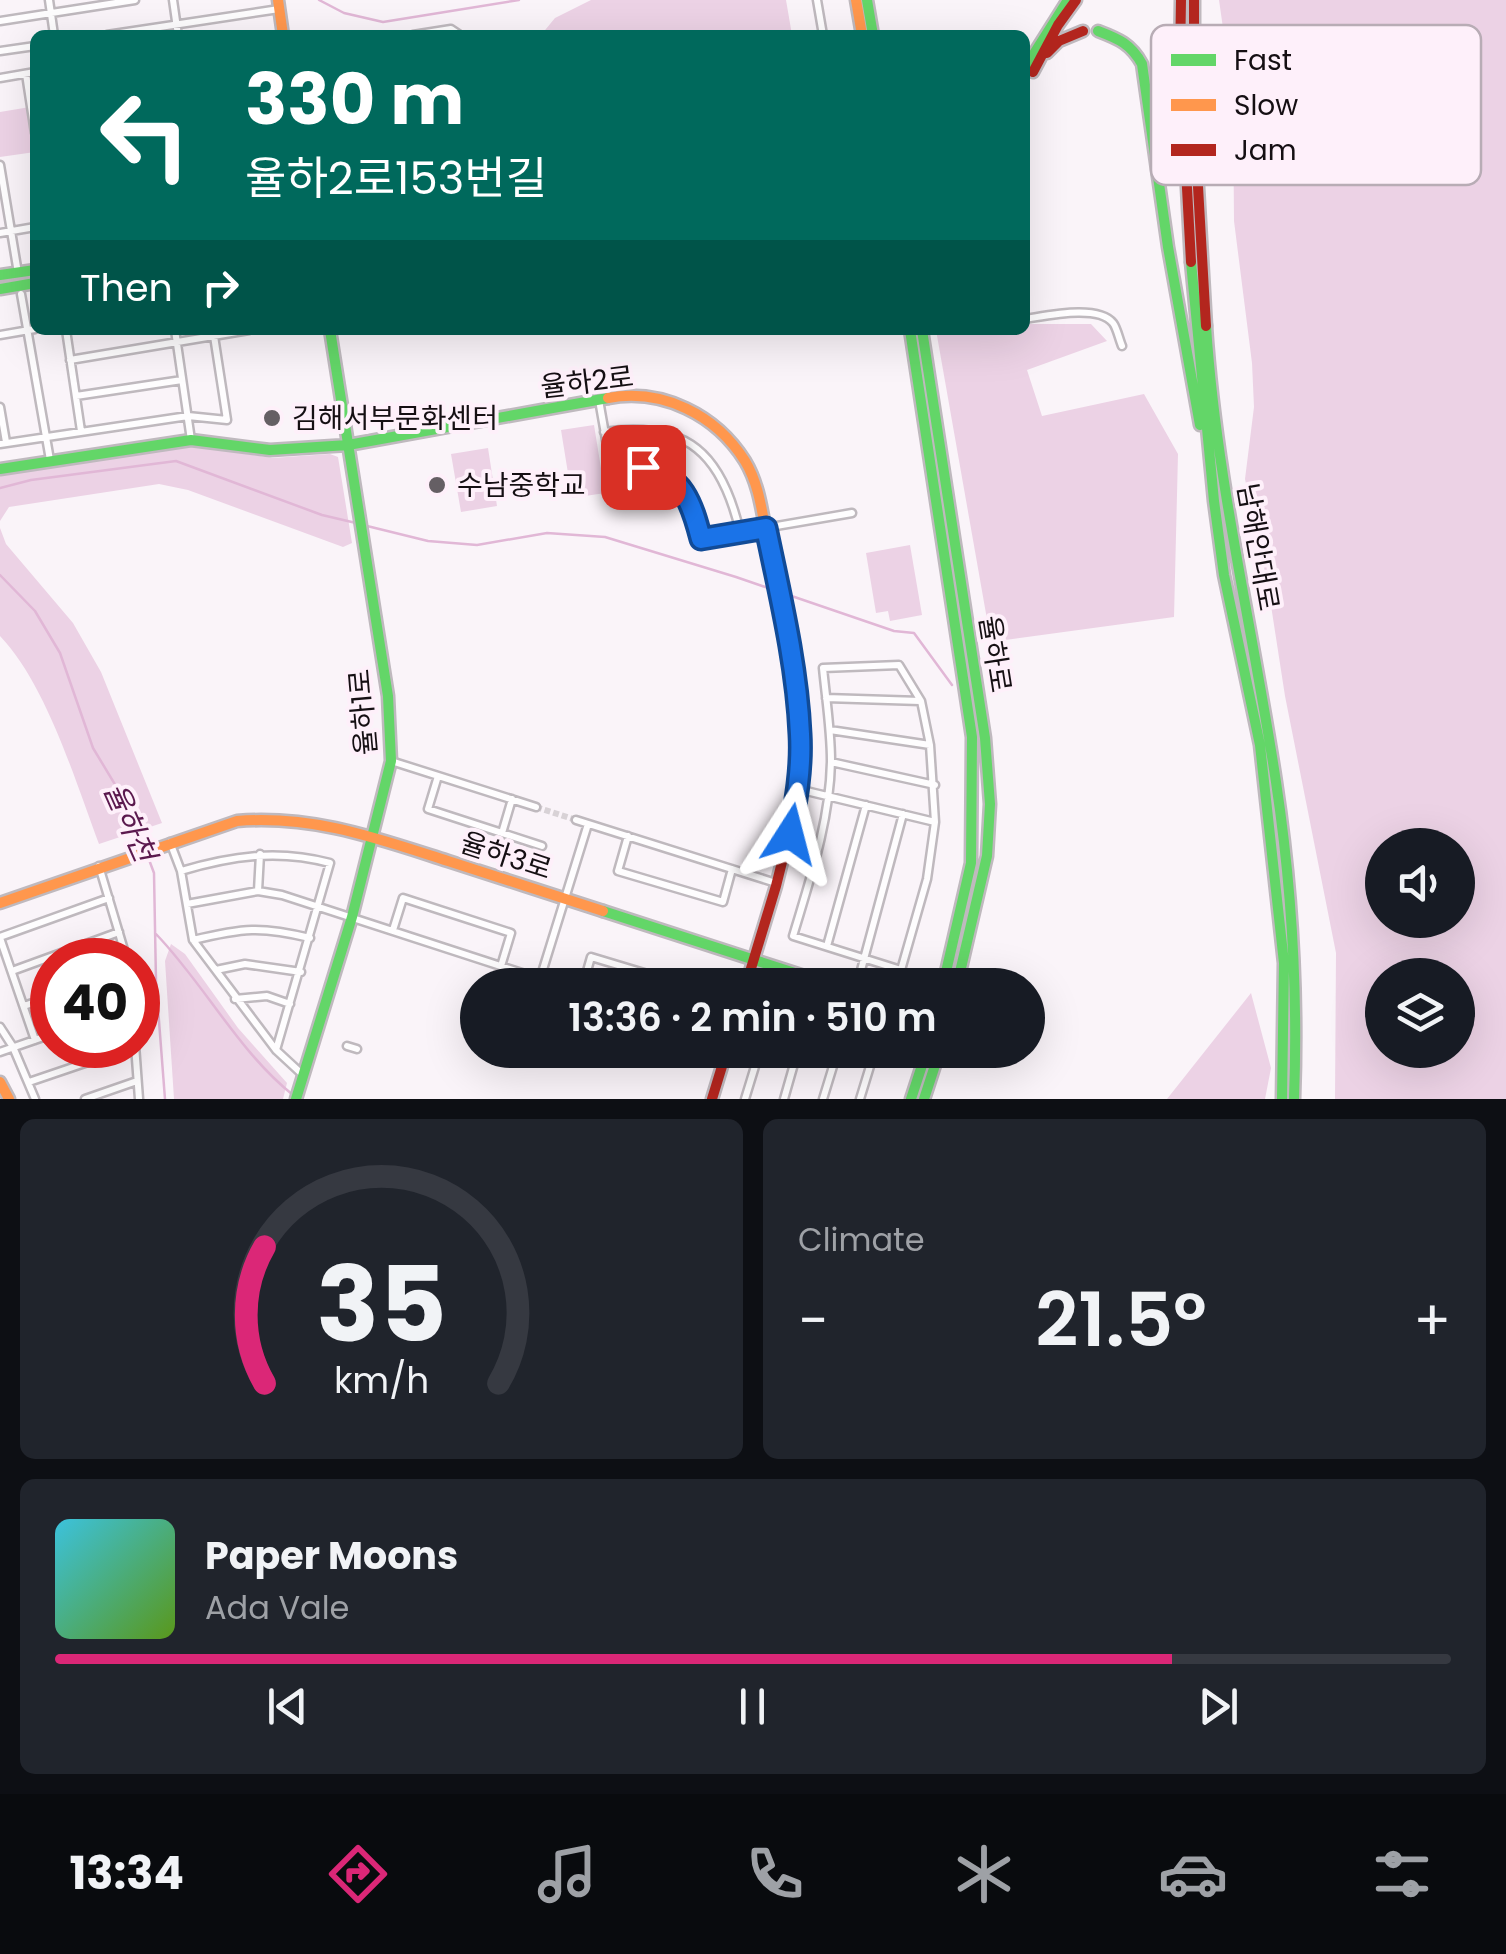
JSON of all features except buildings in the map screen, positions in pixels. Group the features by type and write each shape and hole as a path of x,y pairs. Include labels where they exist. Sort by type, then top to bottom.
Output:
{"main road":[{"path":"856,0 861,30"},
{"path":"867,0 872,30"},
{"path":"1030,70 1068,0"},
{"path":"1030,71 1076,0"},
{"name":"남해안대로","path":"1181,0 1181,25"},
{"name":"남해안대로","path":"1193,25 1194,0"},
{"path":"278,4 282,30"},
{"path":"1098,31 1133,48 1148,86 1151,110"},
{"path":"1030,72 1059,41 1083,32"},
{"path":"1160,185 1214,501"},
{"name":"남해안대로","path":"1185,185 1214,501 1224,575 1260,744 1284,964 1282,1099"},
{"name":"남해안대로","path":"1198,185 1206,326 1220,464 1285,827 1296,958 1298,1052 1294,1099"},
{"path":"0,276 30,271"},
{"path":"0,289 30,285"},
{"name":"율하1로","path":"296,1099 352,917 391,760 388,696 331,335"},
{"name":"율하로","path":"911,335 972,737 970,863 948,968"},
{"name":"율하로","path":"923,335 986,738 990,804 986,856 960,968"},
{"name":"율하2로","path":"0,469 191,440 270,450 348,444 599,400 650,396 692,410 728,440 755,481 778,579 800,734 798,789 790,834 751,968"},
{"name":"율하3로","path":"99,866 238,820 311,821 373,837 781,968"},
{"path":"0,903 99,866"},
{"path":"712,1099 721,1068"},
{"path":"911,1099 920,1068"},
{"path":"924,1099 934,1068"},
{"path":"0,1082 9,1099"}],"street":[{"path":"49,0 53,30"},
{"path":"73,0 74,10"},
{"path":"0,22 135,0"},
{"path":"172,0 177,30"},
{"path":"817,0 823,30"},
{"path":"138,30 278,4"},
{"path":"0,52 30,47"},
{"path":"0,78 30,73"},
{"path":"0,165 16,266"},
{"path":"0,232 30,228"},
{"path":"21,294 30,326"},
{"path":"1030,318 1102,314 1113,322 1122,346"},
{"path":"0,335 30,329"},
{"path":"32,335 50,460"},
{"path":"67,335 82,432"},
{"path":"175,335 191,440"},
{"path":"70,360 220,335"},
{"path":"0,408 3,443 188,416 227,420 214,336"},
{"path":"76,396 182,380"},
{"path":"599,400 610,468 652,469 681,486 693,509 701,539 852,512"},
{"path":"604,432 650,430 695,447 722,476 732,496 740,532"},
{"path":"899,665 921,701 930,745 935,822 927,878 901,970 793,936 817,854 828,796 830,730 826,698 823,668 899,665"},
{"path":"826,698 921,701"},
{"path":"830,730 930,745"},
{"path":"391,760 536,807"},
{"path":"830,762 934,785"},
{"path":"438,776 428,809 542,846"},
{"path":"798,789 935,822"},
{"path":"502,833 512,799"},
{"path":"826,946 866,805"},
{"path":"862,968 903,814"},
{"path":"576,820 776,884"},
{"path":"543,968 588,824"},
{"path":"628,836 618,871 722,902 732,870"},
{"path":"166,843 180,872 193,940 235,999 302,1079"},
{"path":"180,872 222,858 260,854 302,855 330,862 276,1050"},
{"path":"258,891 260,854"},
{"path":"99,866 122,938"},
{"path":"187,904 258,891 320,906 507,968"},
{"path":"30,1025 0,938 109,898"},
{"path":"393,930 403,898 493,927 511,933 501,966"},
{"path":"193,940 252,928 271,928 310,938"},
{"path":"12,971 120,932"},
{"path":"588,968 591,957 628,968"},
{"path":"216,970 245,964 301,972"},
{"path":"235,999 267,996 290,1004"},
{"path":"24,1006 30,1004"},
{"path":"0,1026 34,1099"},
{"path":"0,1052 30,1042"},
{"path":"347,1046 357,1049"},
{"path":"29,1082 69,1068"},
{"path":"136,1068 139,1099"},
{"path":"745,1099 754,1068"},
{"path":"784,1099 793,1068"},
{"path":"823,1099 832,1068"},
{"path":"860,1099 869,1068"},
{"path":"85,1099 137,1081"}],"shaded area":[{"path":"591,0 786,0 791,30 545,30 555,18"},
{"path":"1219,0 1506,0 1506,1099 1335,1099 1336,953 1245,479 1254,407 1234,221 1234,185 1481,185 1481,25 1223,25"},
{"path":"30,107 30,153 0,157 0,112"},
{"path":"1030,324 1091,324 1107,341 1027,370 1042,416 1144,394 1178,454 1174,617 991,642 937,335 1030,335"},
{"path":"594,425 605,493 572,498 561,430"},
{"path":"197,446 272,458 330,454 338,457 352,543 343,547 188,490 159,484 9,507 0,521 0,475"},
{"path":"488,448 497,506 461,512 451,454"},
{"path":"0,528 6,544 73,623 101,672 162,823 99,844 45,706 32,680 0,636"},
{"path":"910,545 922,615 890,621 888,611 876,613 866,553"},
{"path":"171,944 185,954 238,1028 287,1083 283,1099 174,1099 165,961"},
{"path":"1251,993 1271,1068 1265,1099 1167,1099"}],"waterway":[{"path":"319,0 344,13 383,22 519,0"},
{"path":"0,488 31,480 176,461 322,515 356,523"},
{"path":"363,525 428,541 477,545 547,533 605,537 894,631 914,633 952,685"},
{"name":"율하천","path":"0,575 35,611 60,653 93,748 131,811 145,849"},
{"name":"율하천","path":"148,857 154,873 156,982 165,1099"},
{"path":"156,934 255,1058 293,1095"}],"tunnel":[{"path":"536,807 576,820"}],"traffic: fast":[{"path":"867,0 872,30"},
{"path":"1030,60 1068,0"},
{"path":"1098,31 1124,43 1142,64 1151,127"},
{"path":"1159,185 1200,425"},
{"path":"1191,262 1214,501 1224,575 1260,745 1284,963 1282,1099"},
{"path":"0,275 30,271"},
{"path":"0,289 30,284"},
{"path":"1206,326 1218,441 1286,861 1294,980 1294,1099"},
{"path":"296,1099 352,917 391,761 388,696 331,335"},
{"path":"911,335 972,737 971,863 947,968"},
{"path":"923,335 985,738 990,804 987,856 961,968"},
{"path":"0,469 191,440 270,450 348,445 608,398"},
{"path":"603,911 779,968"},
{"path":"911,1099 921,1068"},
{"path":"924,1099 934,1068"}],"traffic: slow":[{"path":"278,0 282,30"},
{"path":"856,0 861,30"},
{"path":"608,398 649,397 686,408 719,430 750,471 760,500 794,677 799,745 794,814"},
{"path":"0,903 237,821 265,820 319,825 370,837 603,911"},
{"path":"0,1082 9,1099"}],"traffic: jam":[{"path":"1033,72 1076,0"},
{"path":"1181,0 1181,25"},
{"path":"1194,0 1194,25"},
{"path":"1047,53 1059,41 1083,31"},
{"path":"1187,185 1191,262"},
{"path":"1198,185 1206,326"},
{"path":"751,968 794,814"},
{"path":"712,1099 721,1068"}],"place":[{"name":"김해서부문화센터","path":"272,418"},
{"name":"수남중학교","path":"437,485"}],"route":[{"path":"643,467 663,473 681,486 693,509 701,539 766,528 783,608 800,734 798,789 790,834"}]}
